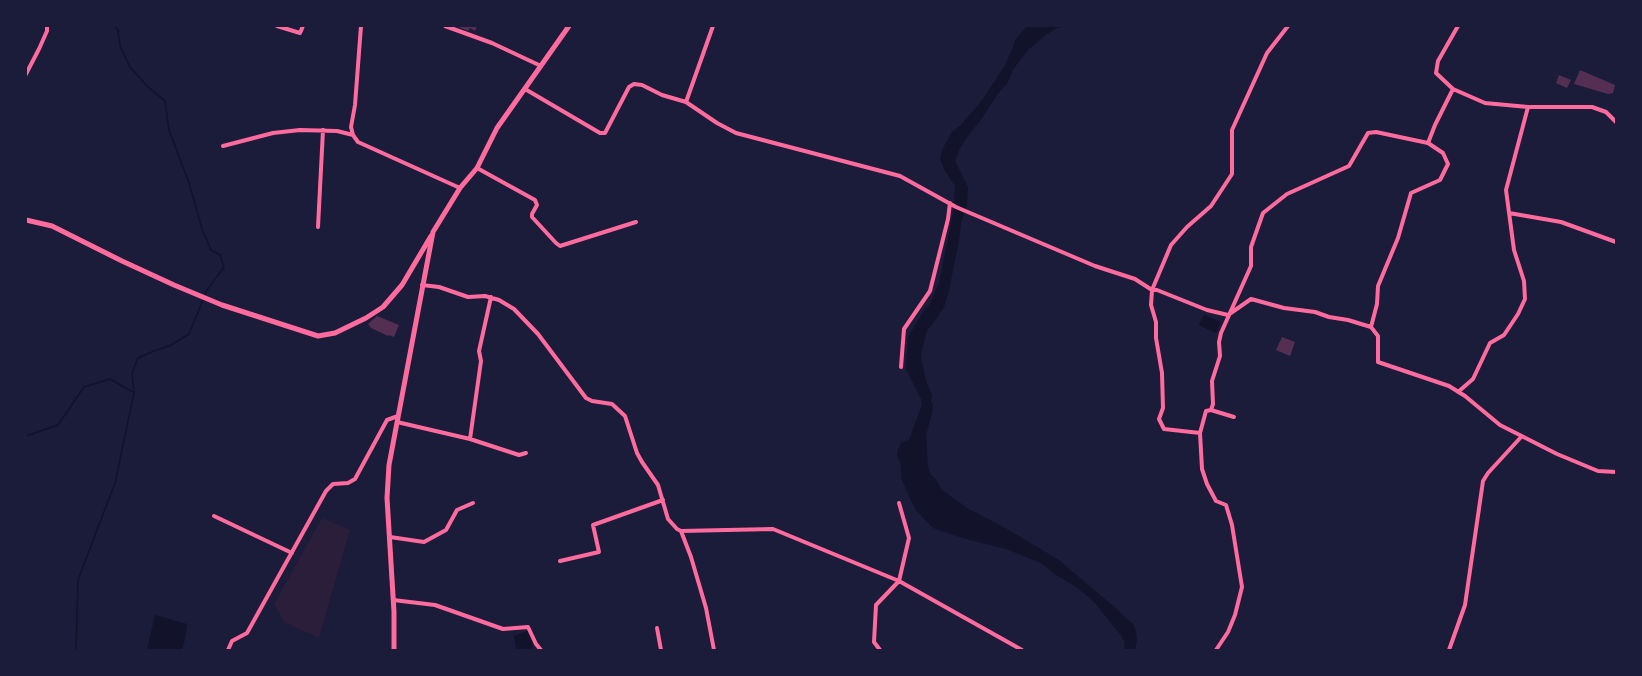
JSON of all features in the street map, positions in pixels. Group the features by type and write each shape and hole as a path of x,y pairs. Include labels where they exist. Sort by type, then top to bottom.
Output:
{"main road":[{"path":"26,220 52,226 122,261 222,305 318,336 335,333 383,307 402,285 459,188 477,168 497,128 569,26"},
{"path":"394,651 387,498 389,465 433,232"}],"street":[{"path":"26,74 47,31 47,26"},
{"path":"277,26 300,33 303,26"},
{"path":"361,26 351,128 353,135 358,142 459,188"},
{"path":"446,26 541,66"},
{"path":"686,102 713,26"},
{"path":"1200,434 1164,429 1159,418 1163,408 1162,373 1156,338 1156,322 1151,305 1152,290 1171,245 1211,206 1232,174 1232,130 1267,52 1288,26"},
{"path":"1458,26 1438,61 1436,73 1453,89 1485,103 1528,107 1592,107 1606,112 1617,122"},
{"path":"525,89 600,133 605,133 629,87 634,84 642,85 662,95 686,102 736,133 900,176 966,212 1095,266 1135,279 1152,290 1207,310 1228,315 1251,299 1284,308 1315,312 1371,327 1378,336 1378,362 1449,386 1500,425 1557,454 1598,471 1617,472"},
{"path":"1428,143 1453,89"},
{"path":"1458,392 1473,379 1490,344 1504,335 1525,299 1524,282 1514,250 1506,190 1528,107"},
{"path":"223,146 273,133 300,130 337,131 353,135"},
{"path":"318,227 323,130"},
{"path":"1211,410 1212,381 1220,356 1221,333 1251,266 1251,247 1263,213 1287,195 1349,166 1368,133 1376,132 1428,143 1443,153 1448,164 1440,180 1411,193 1398,238 1378,286 1377,304 1371,327"},
{"path":"477,168 535,200 537,205 532,217 560,246 636,222"},
{"path":"902,367 904,329 930,291 950,203"},
{"path":"1509,213 1561,222 1617,242"},
{"path":"422,285 439,287 468,297 492,297 500,300 514,309 538,334 586,398 612,404 618,408 625,416 637,453 658,485 668,519 677,530 773,529 899,581 1022,651"},
{"path":"470,439 481,361 479,351 492,297"},
{"path":"1216,651 1228,632 1242,587 1232,525 1226,505 1216,501 1202,469 1200,434 1206,411 1211,410 1234,417"},
{"path":"228,651 232,641 247,633 326,491 333,484 348,483 355,479 387,420 397,419 519,455 526,453"},
{"path":"1449,651 1465,605 1483,481 1522,436"},
{"path":"560,561 599,552 593,525 663,500"},
{"path":"390,537 424,542 446,530 457,510 473,503"},
{"path":"880,651 874,642 876,605 899,581 909,538 899,503"},
{"path":"214,516 292,553"},
{"path":"681,531 699,581 714,651"},
{"path":"393,600 435,605 503,629 528,627 541,651"},
{"path":"657,628 661,651"}],"shaded area":[{"path":"1027,26 1067,26 1057,28 1047,34 1029,49 1014,68 1007,84 960,148 955,161 968,187 967,205 961,223 944,307 927,330 921,358 933,405 926,435 928,467 941,489 967,508 1059,560 1113,606 1133,624 1137,640 1135,650 1124,650 1125,642 1120,634 1094,602 1041,563 1006,549 933,528 916,510 910,499 901,477 901,466 897,455 902,442 909,440 922,405 906,369 908,337 930,304 939,283 954,208 955,186 940,159 942,150 952,132 983,99 1004,67 1015,40"},
{"path":"1204,315 1221,322 1216,333 1199,325"},
{"path":"322,518 350,530 319,638 284,622 274,604"},
{"path":"155,615 187,624 182,650 147,650"},
{"path":"530,630 533,650 516,650 514,636"}],"building":[{"path":"456,26 477,26 475,31 470,28 468,31"},
{"path":"1580,70 1615,85 1613,93 1608,94 1574,84"},
{"path":"1559,75 1571,80 1567,88 1556,83"},
{"path":"377,316 399,325 394,337 371,328 368,324"},
{"path":"1282,337 1295,342 1290,356 1276,350"}],"waterway":[{"path":"114,26 118,30 120,46 130,67 148,87 165,101 169,130 189,183 202,229 211,250 220,255 224,267 207,290 189,334 171,345 138,358 132,373 134,393"},
{"path":"26,436 58,425 84,387 110,379 133,392"},
{"path":"76,650 78,580 115,483 134,393"}]}
